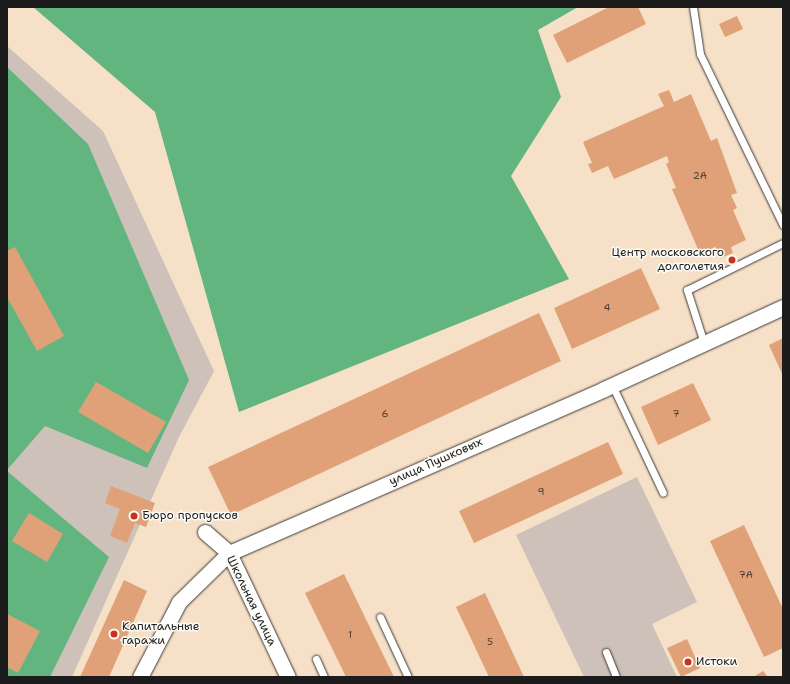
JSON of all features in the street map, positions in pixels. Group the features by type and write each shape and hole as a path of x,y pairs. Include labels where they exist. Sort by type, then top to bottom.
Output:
{"street":[{"name":"улица Пушковых","path":"140,677 179,602 229,553 612,385 783,306"},
{"name":"Школьная улица","path":"205,532 229,553 288,677"}],"lane":[{"path":"693,7 700,54 783,225"},
{"path":"704,343 687,290 783,244"},
{"path":"612,385 663,493"},
{"path":"380,617 408,677"},
{"path":"606,652 616,677"},
{"path":"316,659 324,677"}],"shaded area":[{"path":"7,46 103,131 214,371 179,437 72,677 7,677"},
{"path":"637,477 697,602 652,624 677,677 584,677 516,535"}],"green space":[{"path":"33,7 578,7 538,30 561,97 511,176 569,279 239,412 155,112"},
{"path":"7,67 88,144 189,380 147,468 45,426 7,470"},
{"path":"7,471 109,557 50,677 7,677"}],"building":[{"path":"609,7 638,7 646,24 567,63 553,35"},
{"path":"737,16 743,29 725,37 719,24"},
{"path":"669,90 674,102 691,94 711,141 717,138 737,193 731,195 737,208 733,210 746,240 731,247 733,253 720,258 715,247 700,254 672,189 676,188 666,164 669,162 667,156 614,179 608,166 592,173 588,164 592,163 583,142 664,106 658,94"},
{"path":"15,247 64,336 37,351 7,297 7,251"},
{"path":"641,268 660,309 572,349 554,308"},
{"path":"539,313 561,361 231,515 208,467"},
{"path":"783,338 783,376 769,345"},
{"path":"96,382 166,422 148,453 78,412"},
{"path":"693,383 711,420 658,445 641,407"},
{"path":"608,442 623,474 474,543 459,511"},
{"name":"Бюро пропусков","path":"111,486 155,503 146,527 135,523 127,543 110,536 120,509 105,503"},
{"path":"29,513 63,534 47,562 12,541"},
{"path":"744,525 783,609 783,648 764,657 710,541"},
{"path":"344,574 394,677 346,677 305,593"},
{"name":"Капитальные гаражи","path":"124,580 147,591 109,677 80,677"},
{"path":"485,593 524,677 489,677 456,607"},
{"path":"7,614 40,631 18,673 7,667"},
{"path":"687,639 700,668 681,677 667,648"},
{"path":"763,671 768,677 753,677"}],"place":[{"name":"Центр московского долголетия","path":"732,260"},
{"name":"Бюро пропусков","path":"134,516"},
{"name":"Капитальные гаражи","path":"114,634"},
{"name":"Истоки","path":"688,662"}]}
